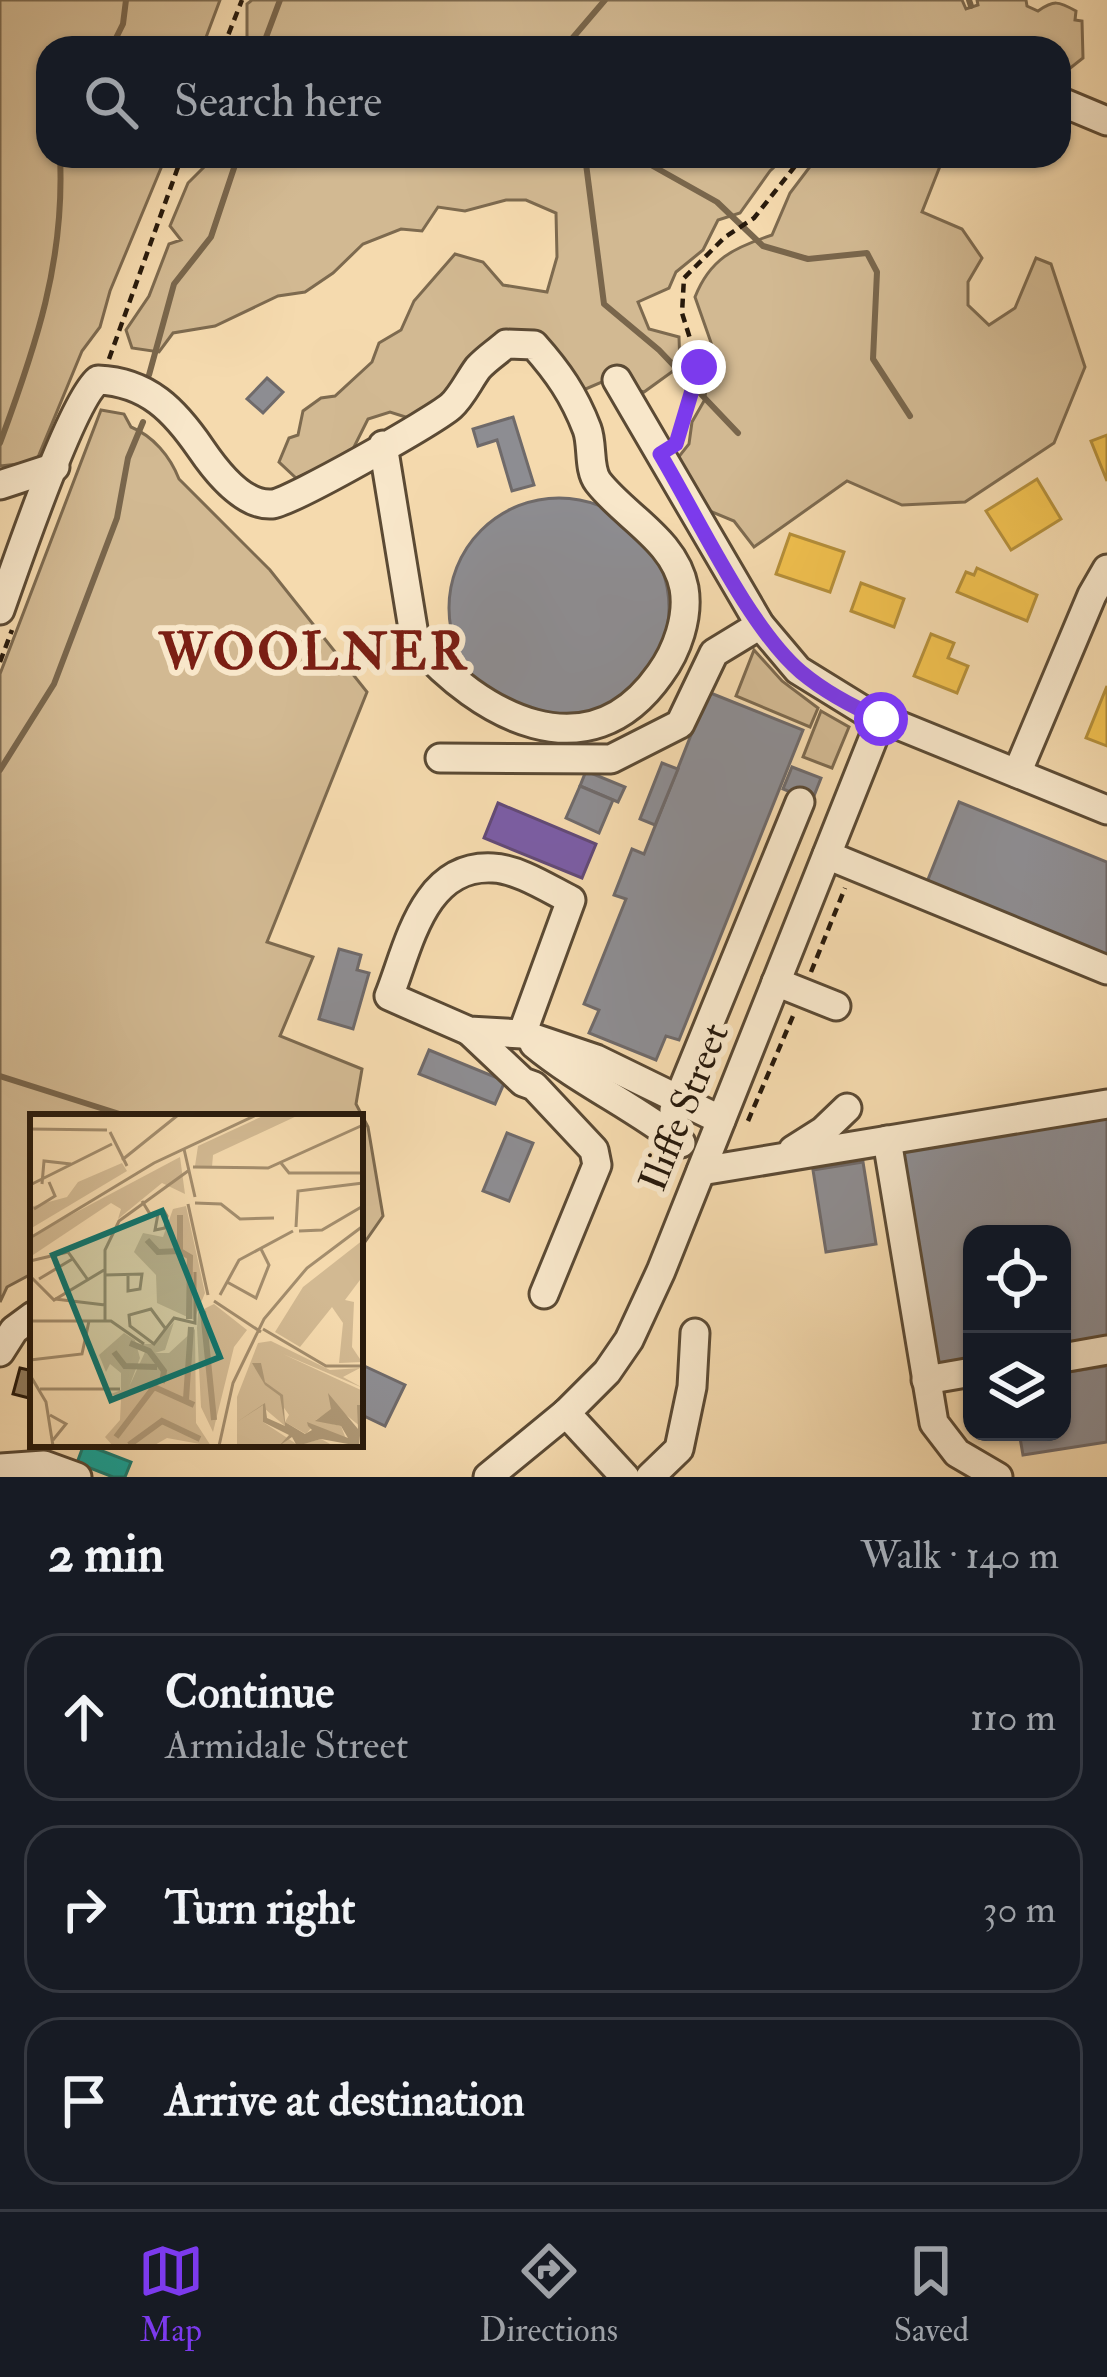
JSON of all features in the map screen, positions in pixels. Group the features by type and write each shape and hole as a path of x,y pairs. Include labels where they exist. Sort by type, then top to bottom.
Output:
{"street":[{"path":"1071,106 1107,122"},
{"path":"0,610 55,467 96,386 153,394 239,493 269,505 302,495 383,445 451,406 481,365 506,344 534,345 568,383 586,427 596,479 662,545 684,585 684,614 669,662 653,684 623,711 584,728 549,729 507,717 432,661 415,641 383,445"},
{"path":"573,399 619,385 760,625 813,682 881,719 1107,810"},
{"path":"0,485 55,467"},
{"path":"1017,773 1107,569"},
{"path":"440,758 611,759 680,724 714,653 760,625"},
{"name":"Iliffe Street","path":"488,1477 566,1413 608,1372 629,1340 881,719"},
{"path":"674,1138 672,1119 800,802"},
{"path":"827,855 1107,970"},
{"path":"522,1034 571,900 496,868 466,871 439,885 427,902 389,996 469,1031 523,1082 534,1086 594,1150 598,1165 544,1294"},
{"path":"776,982 836,1006"},
{"path":"469,1031 522,1034 549,1049 674,1138 703,1166 773,1159 1107,1104"},
{"path":"549,1049 596,1058 721,1120"},
{"path":"534,1086 549,1049"},
{"path":"773,1159 811,1139 847,1108"},
{"path":"887,1140 934,1423 965,1460 998,1477"},
{"path":"0,1352 14,1330 30,1318"},
{"path":"650,1477 679,1449 692,1387 694,1333"},
{"path":"1071,1356 1107,1350"},
{"path":"926,1379 963,1373"},
{"path":"566,1413 625,1477"},
{"path":"0,1468 46,1454 77,1477"}],"path":[{"path":"228,36 242,0"},
{"path":"96,386 178,168"},
{"path":"660,454 676,444 699,367 682,313 684,278 730,233 754,218 794,168"}],"shaded area":[{"path":"0,0 220,0 206,36 36,36 36,168 161,168 100,327 82,351 36,462 0,466"},
{"path":"252,0 962,0 966,9 978,5 977,0 1026,0 1027,6 1038,11 1056,3 1076,11 1075,20 1082,21 1083,58 1071,68 1071,36 247,36 247,4"},
{"path":"203,168 773,168 740,213 718,220 703,250 676,272 669,288 638,302 649,329 679,337 680,366 644,392 604,381 581,391 506,344 415,420 390,412 368,419 350,455 326,474 316,469 296,478 279,462 289,438 298,435 303,411 321,398 335,396 372,362 379,343 401,330 414,301 455,254 483,262 503,285 547,292 557,257 556,213 526,200 465,211 438,207 422,231 401,229 363,244 305,292 278,296 215,326 173,333 159,352 132,348 126,330 149,296 169,244 181,240 170,226 188,183"},
{"path":"809,168 939,168 922,212 962,229 982,258 968,282 968,305 989,325 1015,308 1036,258 1051,264 1085,367 1054,443 965,502 902,505 847,481 754,547 734,521 705,509 673,464 689,444 714,351 695,297 724,257 772,235 790,193"},
{"path":"101,410 124,414 131,427 160,448 179,479 270,570 367,692 267,942 313,957 280,1036 362,1069 356,1104 361,1114 30,1114 30,1275 7,1287 0,1302 0,674"},
{"path":"754,650 782,681 818,708 810,727 736,696"},
{"path":"821,711 849,727 832,768 803,757"},
{"path":"363,1117 368,1127 383,1216 363,1245"}],"building: Homes":[{"path":"1107,435 1107,481 1091,441"},
{"path":"1037,479 1061,519 1011,550 986,511"},
{"path":"790,534 844,552 830,592 776,574"},
{"path":"977,568 1037,595 1027,621 957,592 966,572 974,575"},
{"path":"861,583 904,599 894,627 851,611"},
{"path":"931,634 954,643 948,658 968,666 957,693 914,676"},
{"path":"1107,686 1107,746 1086,738"}],"building: Offices":[{"path":"498,803 596,844 582,878 484,838"}],"building: Public":[{"path":"83,1447 131,1462 125,1477 77,1463"}],"building: Industry":[{"path":"267,378 283,392 263,413 247,399"},
{"path":"513,417 534,485 512,491 497,440 478,446 473,429"},
{"path":"559,498 601,507 636,531 660,566 669,608 660,650 636,685 601,709 559,718 517,709 482,685 458,650 449,608 458,566 482,531 517,507"},
{"path":"708,692 803,730 679,1040 666,1036 656,1060 589,1033 599,1010 584,1004 626,899 614,895 632,849 644,854"},
{"path":"662,763 678,769 655,825 640,819"},
{"path":"792,767 821,778 812,801 783,789"},
{"path":"586,771 625,787 618,802 580,786"},
{"path":"580,786 613,800 599,833 566,818"},
{"path":"959,802 1107,862 1107,955 927,882"},
{"path":"339,949 361,955 357,970 369,973 353,1029 319,1019"},
{"path":"429,1050 505,1081 495,1104 419,1074"},
{"path":"1107,1113 1107,1341 1071,1347 1071,1225 963,1225 963,1363 938,1367 902,1145"},
{"path":"507,1133 533,1143 509,1201 483,1191"},
{"path":"863,1162 876,1244 826,1252 813,1170"},
{"path":"363,1365 405,1385 385,1426 363,1415"},
{"path":"1107,1366 1107,1442 1023,1455 1021,1441 1071,1441 1071,1372"}],"building: Other":[{"path":"20,1368 30,1370 30,1398 13,1394"}],"waterway":[{"path":"117,36 126,0"},
{"path":"266,36 280,0"},
{"path":"574,36 605,0"},
{"path":"969,0 971,6"},
{"path":"0,443 53,267 60,168"},
{"path":"149,375 174,284 211,237 234,168"},
{"path":"587,168 604,304 659,350 738,433"},
{"path":"656,168 717,202 763,246 808,259 867,253 877,272 873,359 910,416"},
{"path":"0,770 54,684 117,518 128,458 143,422"},
{"path":"0,1076 120,1114"}],"district":[{"name":"WOOLNER","path":"314,653"}],"route":[{"path":"699,367 676,444 660,454 760,625 782,653 829,692 881,719"}]}
